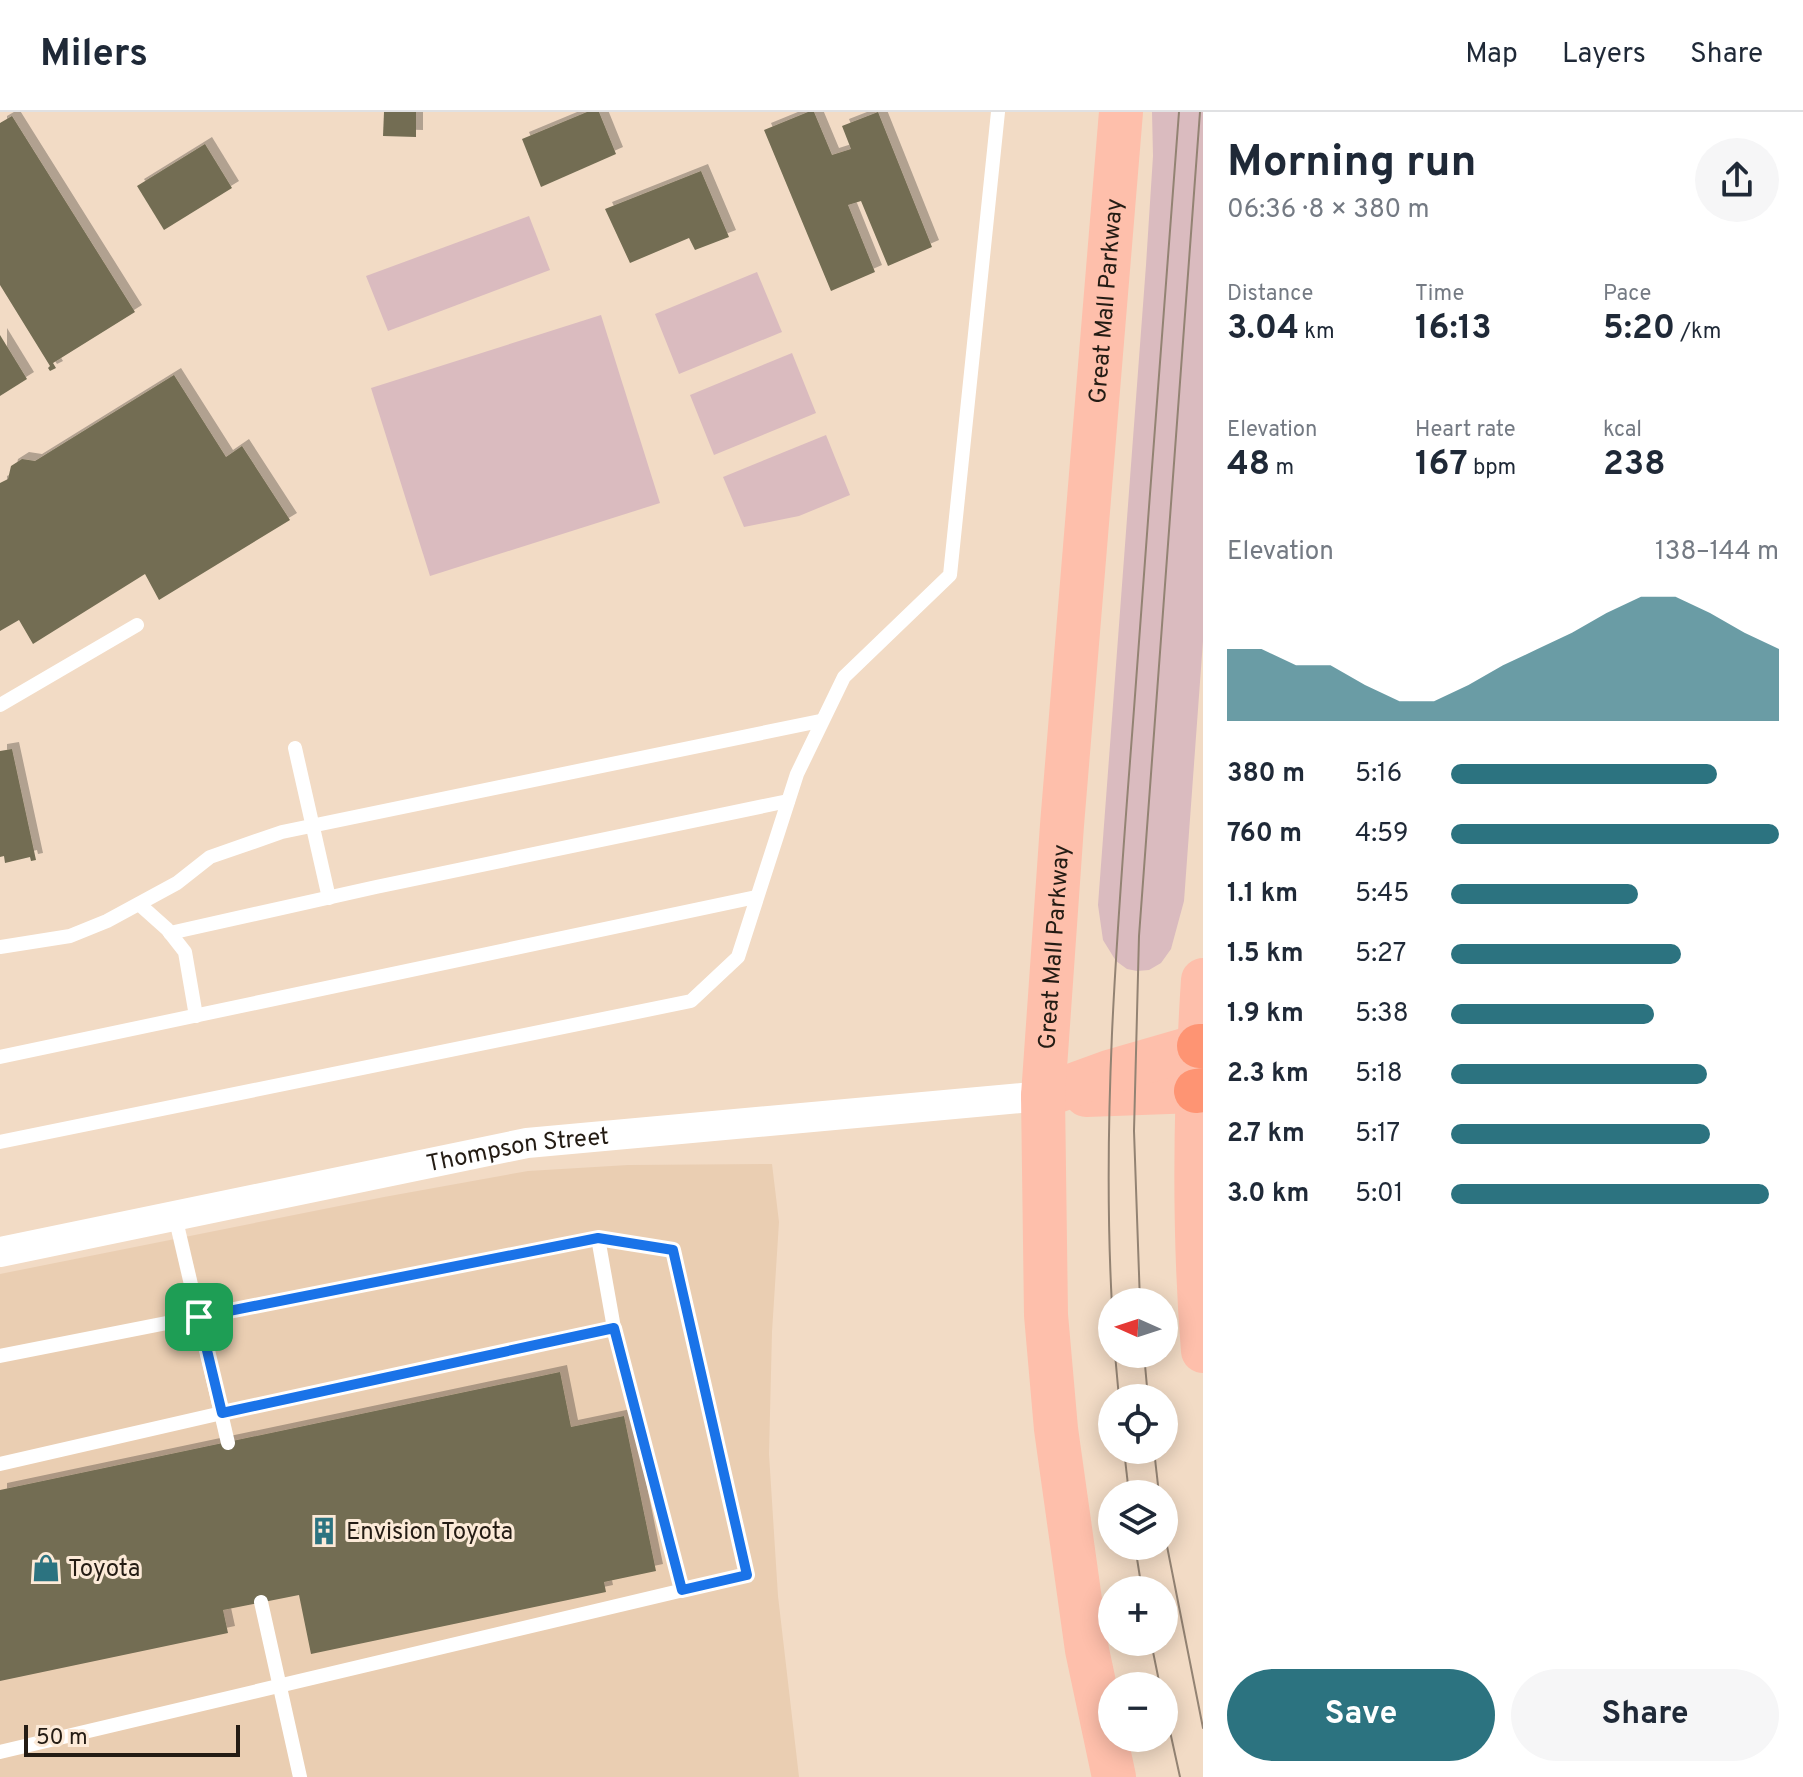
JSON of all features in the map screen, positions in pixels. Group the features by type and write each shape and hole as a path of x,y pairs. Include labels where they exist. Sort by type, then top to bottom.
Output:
{"main road":[{"name":"Great Mall Parkway","path":"1114,1777 1087,1650 1057,1443 1046,1315 1043,1096 1063,809 1121,112"},
{"path":"1203,980 1196,1187 1203,1351"},
{"name":"Thompson Street","path":"1043,1096 1122,1068 1201,1046"},
{"name":"Thompson Street","path":"1043,1096 1200,1091"}],"street":[{"name":"Thompson Street","path":"0,1252 527,1143 1043,1096"}],"lane":[{"path":"0,1142 691,1001 738,957 797,774 820,721 844,677 950,575 998,112"},
{"path":"0,705 137,625"},
{"path":"0,947 70,936 107,921 177,883 210,857 282,832 820,721"},
{"path":"295,748 329,898"},
{"path":"170,933 788,801"},
{"path":"0,1057 756,897"},
{"path":"139,904 185,952 196,1016"},
{"path":"175,1216 228,1443"},
{"path":"598,1238 614,1328 682,1590"},
{"path":"0,1356 598,1238 673,1250 747,1575 0,1752"},
{"path":"0,1464 614,1328"},
{"path":"261,1602 300,1777"}],"shaded area":[{"path":"1152,112 1203,112 1203,641 1184,901 1171,949 1161,963 1149,970 1137,971 1127,969 1116,961 1103,940 1098,905 1146,265 1153,156"},
{"path":"529,216 550,270 388,331 366,276"},
{"path":"757,272 782,332 679,374 655,314"},
{"path":"601,315 660,503 430,576 371,388"},
{"path":"792,353 816,413 714,455 690,395"},
{"path":"826,435 850,495 799,516 744,527 723,477"},
{"name":"Envision Toyota","path":"772,1164 779,1222 769,1454 778,1596 799,1777 0,1777 0,1274 528,1171 628,1165"}],"building":[{"path":"384,112 416,112 416,137 383,136"},
{"path":"587,112 599,112 616,154 541,187 522,139"},
{"path":"814,112 832,155 851,149 842,126 878,112 932,247 888,266 861,201 848,205 875,272 831,291 764,130"},
{"path":"12,116 135,312 53,363 56,368 50,371 50,366 0,285 0,123"},
{"path":"205,144 232,188 164,230 137,186"},
{"path":"701,171 729,237 695,250 689,238 630,263 605,209"},
{"path":"0,335 27,379 0,396"},
{"path":"174,375 226,457 242,446 290,520 159,600 145,574 33,644 19,620 0,631 0,483 8,479 11,466 22,459 35,461"},
{"path":"12,749 36,860 31,861 30,857 5,863 4,856 0,857 0,751"},
{"name":"Envision Toyota","path":"560,1372 571,1427 624,1416 656,1571 604,1582 606,1592 311,1654 299,1595 223,1610 228,1633 0,1681 0,1490"}],"tram line":[{"path":"1111,1288 1109,1156 1113,1007 1179,112"},
{"path":"1140,1288 1134,1131 1139,936 1200,112"},
{"path":"1116,1368 1118,1384"},
{"path":"1145,1368 1147,1384"},
{"path":"1126,1464 1127,1480"},
{"path":"1156,1464 1157,1480"},
{"path":"1137,1560 1140,1576"},
{"path":"1170,1560 1203,1728"},
{"path":"1154,1656 1157,1672"},
{"path":"1175,1752 1180,1777"}],"place":[{"name":"Envision Toyota","path":"324,1531"},
{"name":"Toyota","path":"46,1568"}],"route":[{"path":"598,1238 673,1250 747,1575 682,1590 614,1328 222,1413 199,1317 598,1238"}]}
